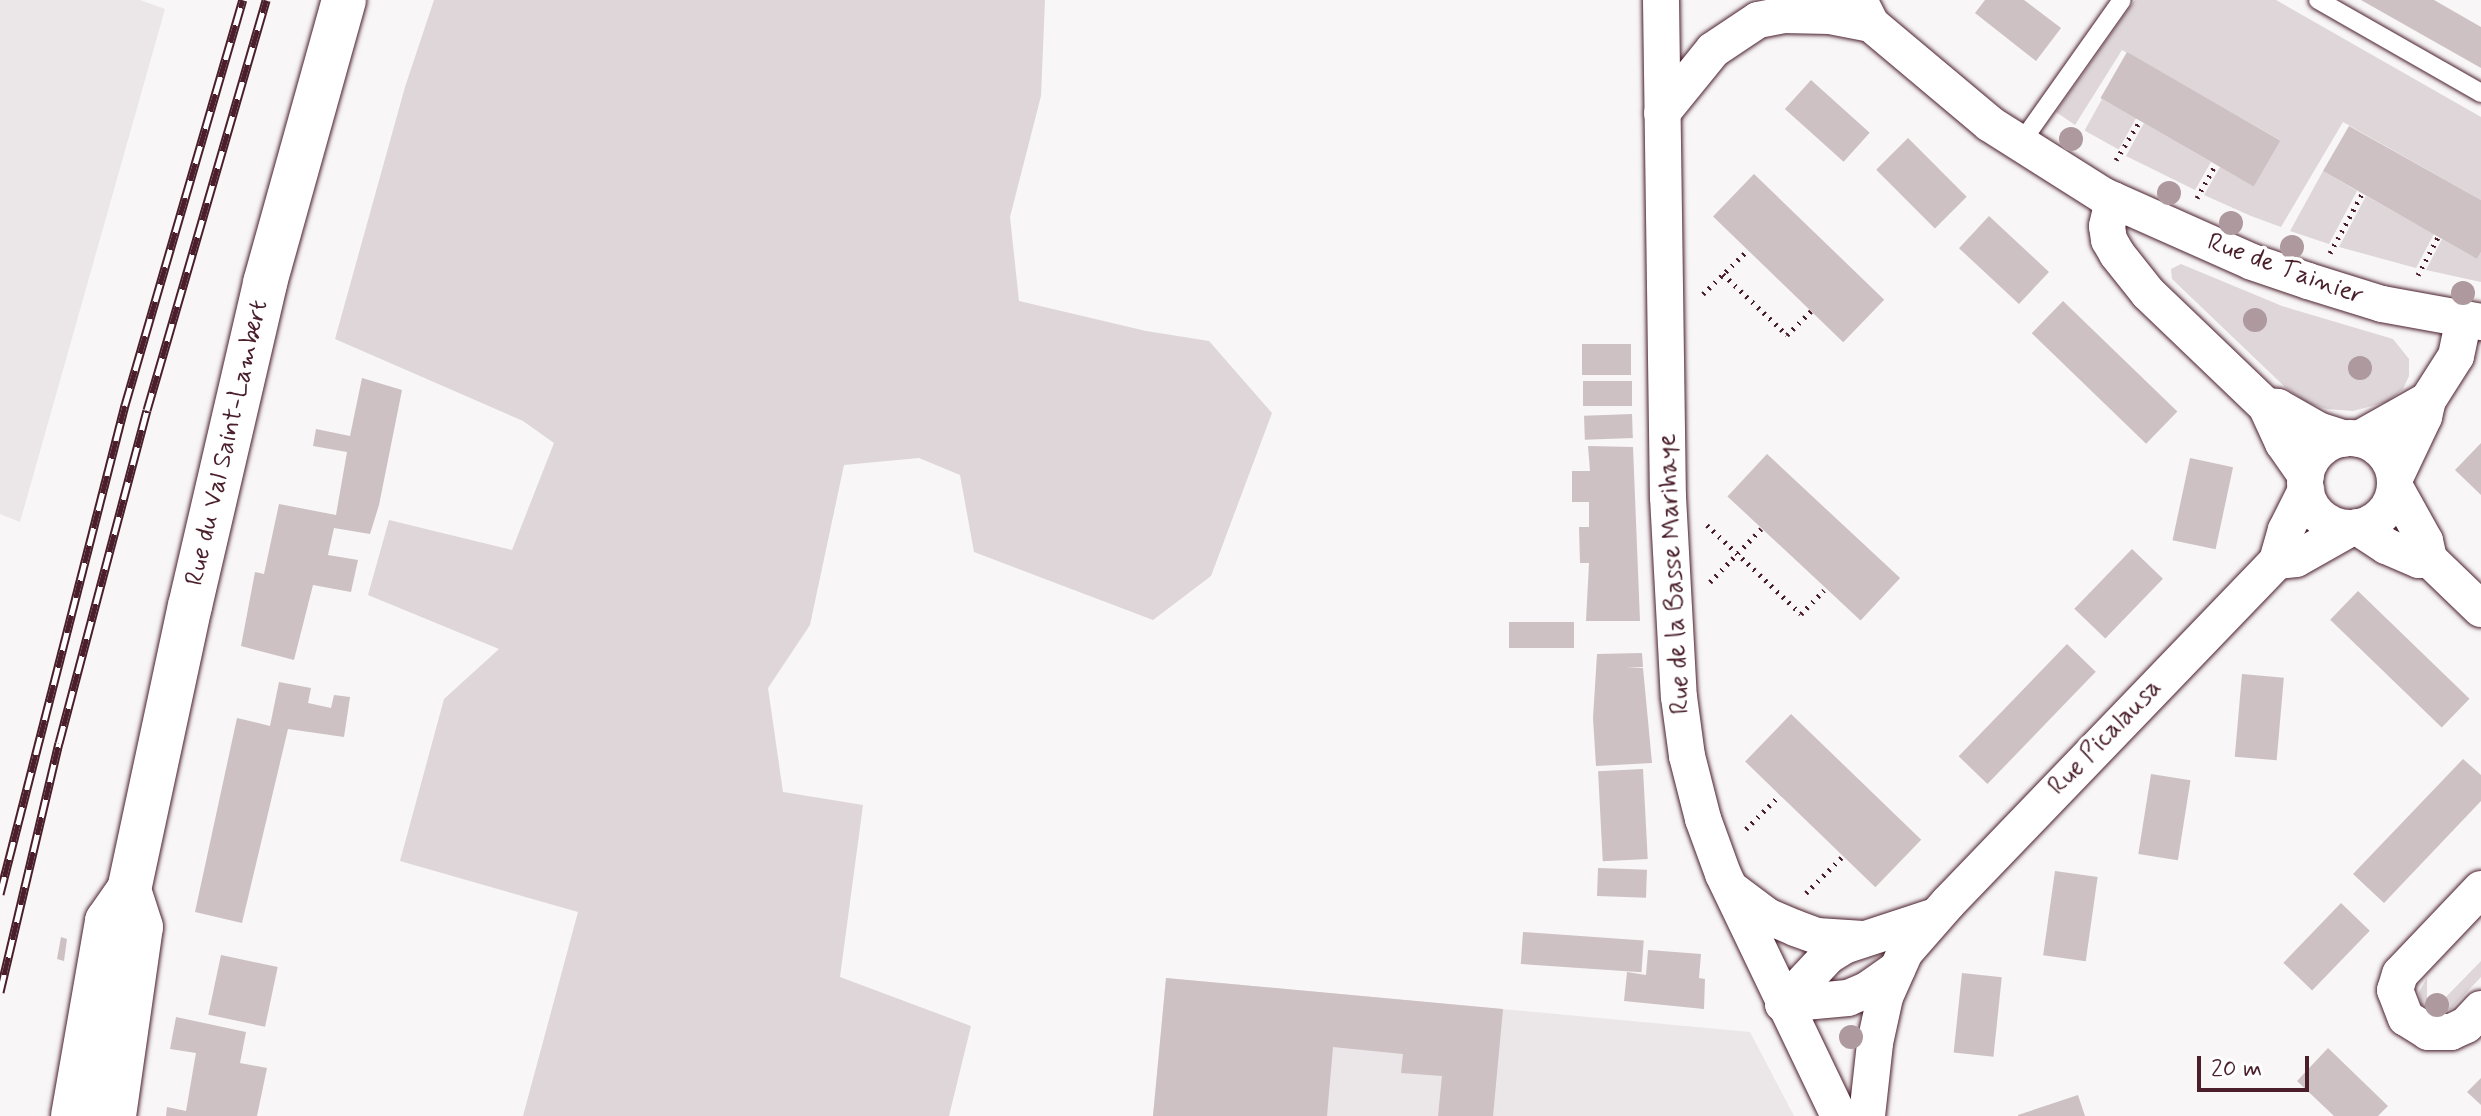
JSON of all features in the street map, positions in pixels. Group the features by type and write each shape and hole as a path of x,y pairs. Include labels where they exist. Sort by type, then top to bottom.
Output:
{"main road":[{"name":"Rue du Val Saint-Lambert","path":"73,1116 107,921 129,890 258,311 344,0"},
{"name":"Rue du Val Saint-Lambert","path":"114,1116 141,927 129,890"}],"street":[{"name":"Rue de la Basse Marihaye","path":"1661,0 1668,512 1679,697 1687,756 1703,819 1728,886 1839,1116"},
{"path":"1737,0 1783,15"},
{"name":"Rue de Tainier","path":"1662,113 1713,50 1758,20 1783,15 1830,16 1865,12 1962,102 2020,144 2113,200 2265,267 2382,304 2473,320 2456,356 2428,400 2424,417 2395,482"},
{"path":"2113,200 2107,226 2109,240 2117,254 2148,293 2266,406 2319,515 2330,523 2354,528 2419,560 2429,559"},
{"name":"Rue de Tainier","path":"2352,439 2428,400"},
{"path":"2266,406 2278,407 2318,430 2352,439 2384,454 2425,541 2429,559 2481,609"},
{"path":"2306,483 2319,451 2352,439"},
{"path":"2354,528 2382,516 2390,504 2395,482"},
{"name":"Rue Picalausa","path":"1867,1116 1877,1032 1885,997 1915,939 2277,561 2306,483"},
{"name":"Rue Picalausa","path":"2277,561 2296,559 2354,528"},
{"name":"Rue Picalausa","path":"1728,886 1767,916 1795,928 1817,936 1864,939"},
{"path":"2481,889 2400,974 2395,990 2406,1018 2428,1032 2451,1032 2466,1025 2481,1009"},
{"name":"Rue Picalausa","path":"1783,1004 1828,956 1864,939 1936,915"},
{"name":"Rue Picalausa","path":"1783,1004 1848,998 1867,990 1897,969"}],"lane":[{"path":"2020,144 2122,0"},
{"path":"2318,0 2481,93"}],"path":[{"path":"2116,160 2140,121"},
{"path":"2195,201 2216,164"},
{"path":"2330,254 2362,194"},
{"path":"2417,278 2438,237"},
{"path":"1694,303 1748,250"},
{"path":"1723,274 1787,335 1811,311"},
{"path":"1699,518 1801,614 1824,590"},
{"path":"1701,591 1761,529"},
{"path":"1739,835 1780,795"},
{"path":"1804,895 1843,856"}],"shaded area":[{"path":"0,0 140,0 165,9 20,522 0,514"},
{"path":"434,0 1045,0 1041,96 1010,217 1019,301 1146,331 1209,341 1272,413 1211,576 1153,620 974,552 960,475 919,458 844,465 810,625 768,688 783,792 863,805 840,977 971,1026 949,1116 523,1116 578,912 400,861 444,699 499,649 368,595 389,520 512,550 554,443 523,421 335,339 405,87"},
{"path":"2135,0 2276,0 2481,117 2481,200 2343,122 2281,227 2251,216 2204,195 2220,167 2254,185 2280,140 2122,50 2075,125 2056,112"},
{"path":"2102,99 2136,118 2119,149 2085,130"},
{"path":"2144,123 2211,162 2195,190 2126,156"},
{"path":"2323,171 2357,191 2329,244 2290,231"},
{"path":"2366,196 2434,234 2416,268 2339,247"},
{"path":"2442,239 2477,259 2481,252 2481,282 2426,270"},
{"path":"2181,264 2282,306 2393,339 2409,359 2409,376 2403,389 2387,402 2353,411 2327,409 2308,403 2285,387 2172,279 2171,269"},
{"path":"2481,961 2481,977 2451,1009 2437,1013 2421,1004 2419,992 2427,978 2427,999 2444,999"},
{"path":"1166,978 1750,1032 1794,1116 1153,1116"}],"building":[{"path":"1985,0 2024,0 2061,28 2036,61 1975,13"},
{"path":"2361,0 2434,0 2481,27 2481,68"},
{"path":"2127,52 2280,140 2254,186 2100,98"},
{"path":"1811,80 1870,133 1844,162 1785,109"},
{"path":"2349,126 2481,200 2481,252 2477,259 2323,171"},
{"path":"1908,138 1967,197 1935,229 1876,170"},
{"path":"1754,174 1884,300 1843,342 1713,216"},
{"path":"1989,216 2049,272 2019,304 1959,248"},
{"path":"2063,301 2177,411 2146,444 2032,333"},
{"path":"1582,344 1631,344 1631,375 1582,375"},
{"path":"362,378 402,390 379,505 370,534 334,528 328,555 358,560 351,592 313,585 294,660 241,646 255,572 264,574 279,504 336,515 347,452 313,446 316,429 350,436"},
{"path":"1583,381 1632,381 1632,406 1583,406"},
{"path":"1632,414 1633,438 1585,440 1584,416"},
{"path":"2481,443 2481,495 2455,470"},
{"path":"1588,446 1633,447 1640,621 1586,621 1589,563 1580,563 1579,527 1589,527 1589,502 1572,502 1572,471 1590,471"},
{"path":"1767,454 1900,578 1861,621 1727,496"},
{"path":"2190,458 2233,467 2216,549 2173,540"},
{"path":"2132,549 2163,579 2105,639 2074,609"},
{"path":"2358,591 2469,699 2442,727 2330,620"},
{"path":"1509,622 1574,622 1574,648 1509,648"},
{"path":"2067,644 2096,672 1987,784 1959,756"},
{"path":"1642,653 1643,667 1626,668 1643,668 1652,763 1596,766 1593,718 1597,654"},
{"path":"2242,674 2284,678 2277,760 2235,757"},
{"path":"279,682 311,688 308,703 331,708 334,695 350,697 344,737 288,729 242,923 195,912 237,718 270,726"},
{"path":"1791,714 1921,840 1875,887 1745,761"},
{"path":"2463,759 2481,775 2481,801 2384,903 2353,874"},
{"path":"1643,769 1648,859 1603,861 1598,771"},
{"path":"2151,774 2191,780 2178,860 2138,854"},
{"path":"1598,868 1647,870 1646,898 1597,896"},
{"path":"2055,871 2098,877 2086,961 2043,955"},
{"path":"2341,903 2370,931 2312,990 2283,963"},
{"path":"1523,932 1644,940 1641,972 1521,964"},
{"path":"61,937 67,939 64,961 57,959"},
{"path":"1648,950 1701,954 1699,978 1705,979 1704,1009 1624,1001 1627,972 1646,975"},
{"path":"221,955 278,967 265,1027 208,1015"},
{"path":"1962,973 2002,977 1993,1057 1954,1053"},
{"path":"1166,978 1503,1009 1493,1116 1438,1116 1442,1076 1401,1073 1403,1054 1333,1047 1327,1116 1153,1116"},
{"path":"176,1017 246,1032 240,1063 267,1068 257,1116 166,1116 167,1107 186,1111 196,1053 170,1049"},
{"path":"2328,1048 2388,1106 2378,1116 2334,1116 2297,1081"},
{"path":"2481,1078 2481,1105 2467,1092"},
{"path":"2078,1095 2085,1116 2018,1116 2018,1115"}],"railway":[{"path":"0,894 125,405 243,0"},
{"path":"0,992 59,743 147,410 266,0"}]}
